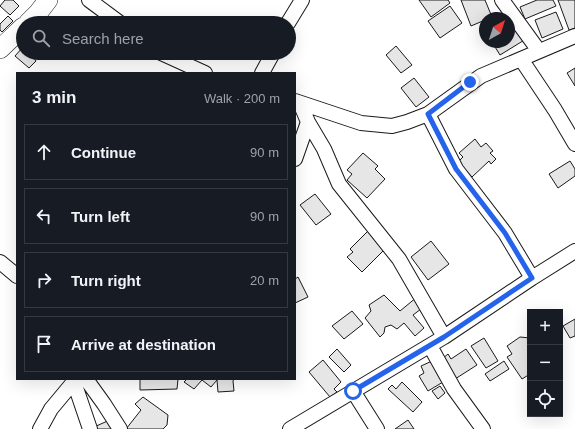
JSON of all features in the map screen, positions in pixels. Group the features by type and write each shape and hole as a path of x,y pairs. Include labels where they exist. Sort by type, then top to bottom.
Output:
{"street":[{"path":"36,16 48,0"},
{"path":"89,0 111,16"},
{"path":"292,16 302,0"},
{"path":"502,0 539,51"},
{"path":"0,49 16,34"},
{"path":"297,102 361,123 392,126 428,114 481,76 575,36"},
{"path":"521,59 555,110 575,144"},
{"path":"176,60 203,72"},
{"path":"263,72 269,60"},
{"path":"297,102 324,149 340,184 399,259 444,337"},
{"path":"428,114 456,169 505,233 532,278"},
{"path":"296,156 308,122"},
{"path":"290,429 430,346 575,251"},
{"path":"0,262 16,275"},
{"path":"430,346 454,389 483,429"},
{"path":"40,429 51,409 78,380"},
{"path":"78,380 90,429"},
{"path":"78,380 104,404 120,429"},
{"path":"353,391 377,429"}],"building":[{"path":"5,0 13,0 19,6 10,15 0,6"},
{"path":"419,0 448,0 450,3 431,17"},
{"path":"461,0 485,0 490,12 479,12 479,23 471,26"},
{"path":"537,0 553,0 556,6 525,19 520,7"},
{"path":"558,0 575,0 575,28 569,30"},
{"path":"450,6 462,23 440,38 428,21"},
{"path":"556,12 563,29 542,38 535,20"},
{"path":"8,16 13,21 2,32 0,30 0,24"},
{"path":"515,22 526,39 515,46"},
{"path":"396,46 412,65 401,73 386,55"},
{"path":"496,48 511,48 500,55"},
{"path":"20,60 35,60 36,61 29,68"},
{"path":"575,68 575,86 567,73"},
{"path":"414,78 429,97 416,107 401,88"},
{"path":"475,139 481,147 486,143 493,151 490,153 496,159 491,164 489,161 472,177 458,162 463,157 459,153"},
{"path":"363,153 378,166 375,169 385,179 367,198 347,180 352,174 347,170"},
{"path":"570,161 575,169 575,176 558,188 549,174"},
{"path":"315,194 331,214 316,225 300,205"},
{"path":"368,231 385,249 362,272 347,257 353,252 350,249"},
{"path":"431,241 449,264 428,280 411,257"},
{"path":"298,277 308,297 296,303 296,278"},
{"path":"384,295 400,311 417,297 425,306 413,315 424,328 415,336 404,323 397,329 391,325 385,327 384,333 380,337 365,318 371,311 369,305"},
{"path":"352,311 363,324 344,339 332,326"},
{"path":"575,319 575,336 570,338 563,326"},
{"path":"520,337 527,338 527,376 522,379 507,357 512,354 507,346"},
{"path":"484,338 498,361 486,368 471,346"},
{"path":"337,349 351,365 344,372 329,357"},
{"path":"466,349 477,365 455,379 442,359 448,354 451,359"},
{"path":"323,360 341,382 334,389 337,392 330,397 309,372"},
{"path":"432,361 443,382 428,391 419,376 424,373 421,366"},
{"path":"504,361 509,369 490,381 485,374"},
{"path":"140,380 178,380 177,389 140,390"},
{"path":"186,380 202,380 194,389 184,382"},
{"path":"202,380 217,380 211,387"},
{"path":"217,380 234,380 234,391 218,392"},
{"path":"402,382 422,402 413,412 388,389 392,385 396,389"},
{"path":"440,386 445,393 438,399 432,391"},
{"path":"143,397 168,415 167,425 163,429 126,429 141,410 135,404"},
{"path":"112,419 116,429 94,429 94,427"},
{"path":"408,420 414,429 395,429"}],"route":[{"path":"353,391 444,337 532,278 505,233 456,169 428,114 470,82"}]}
